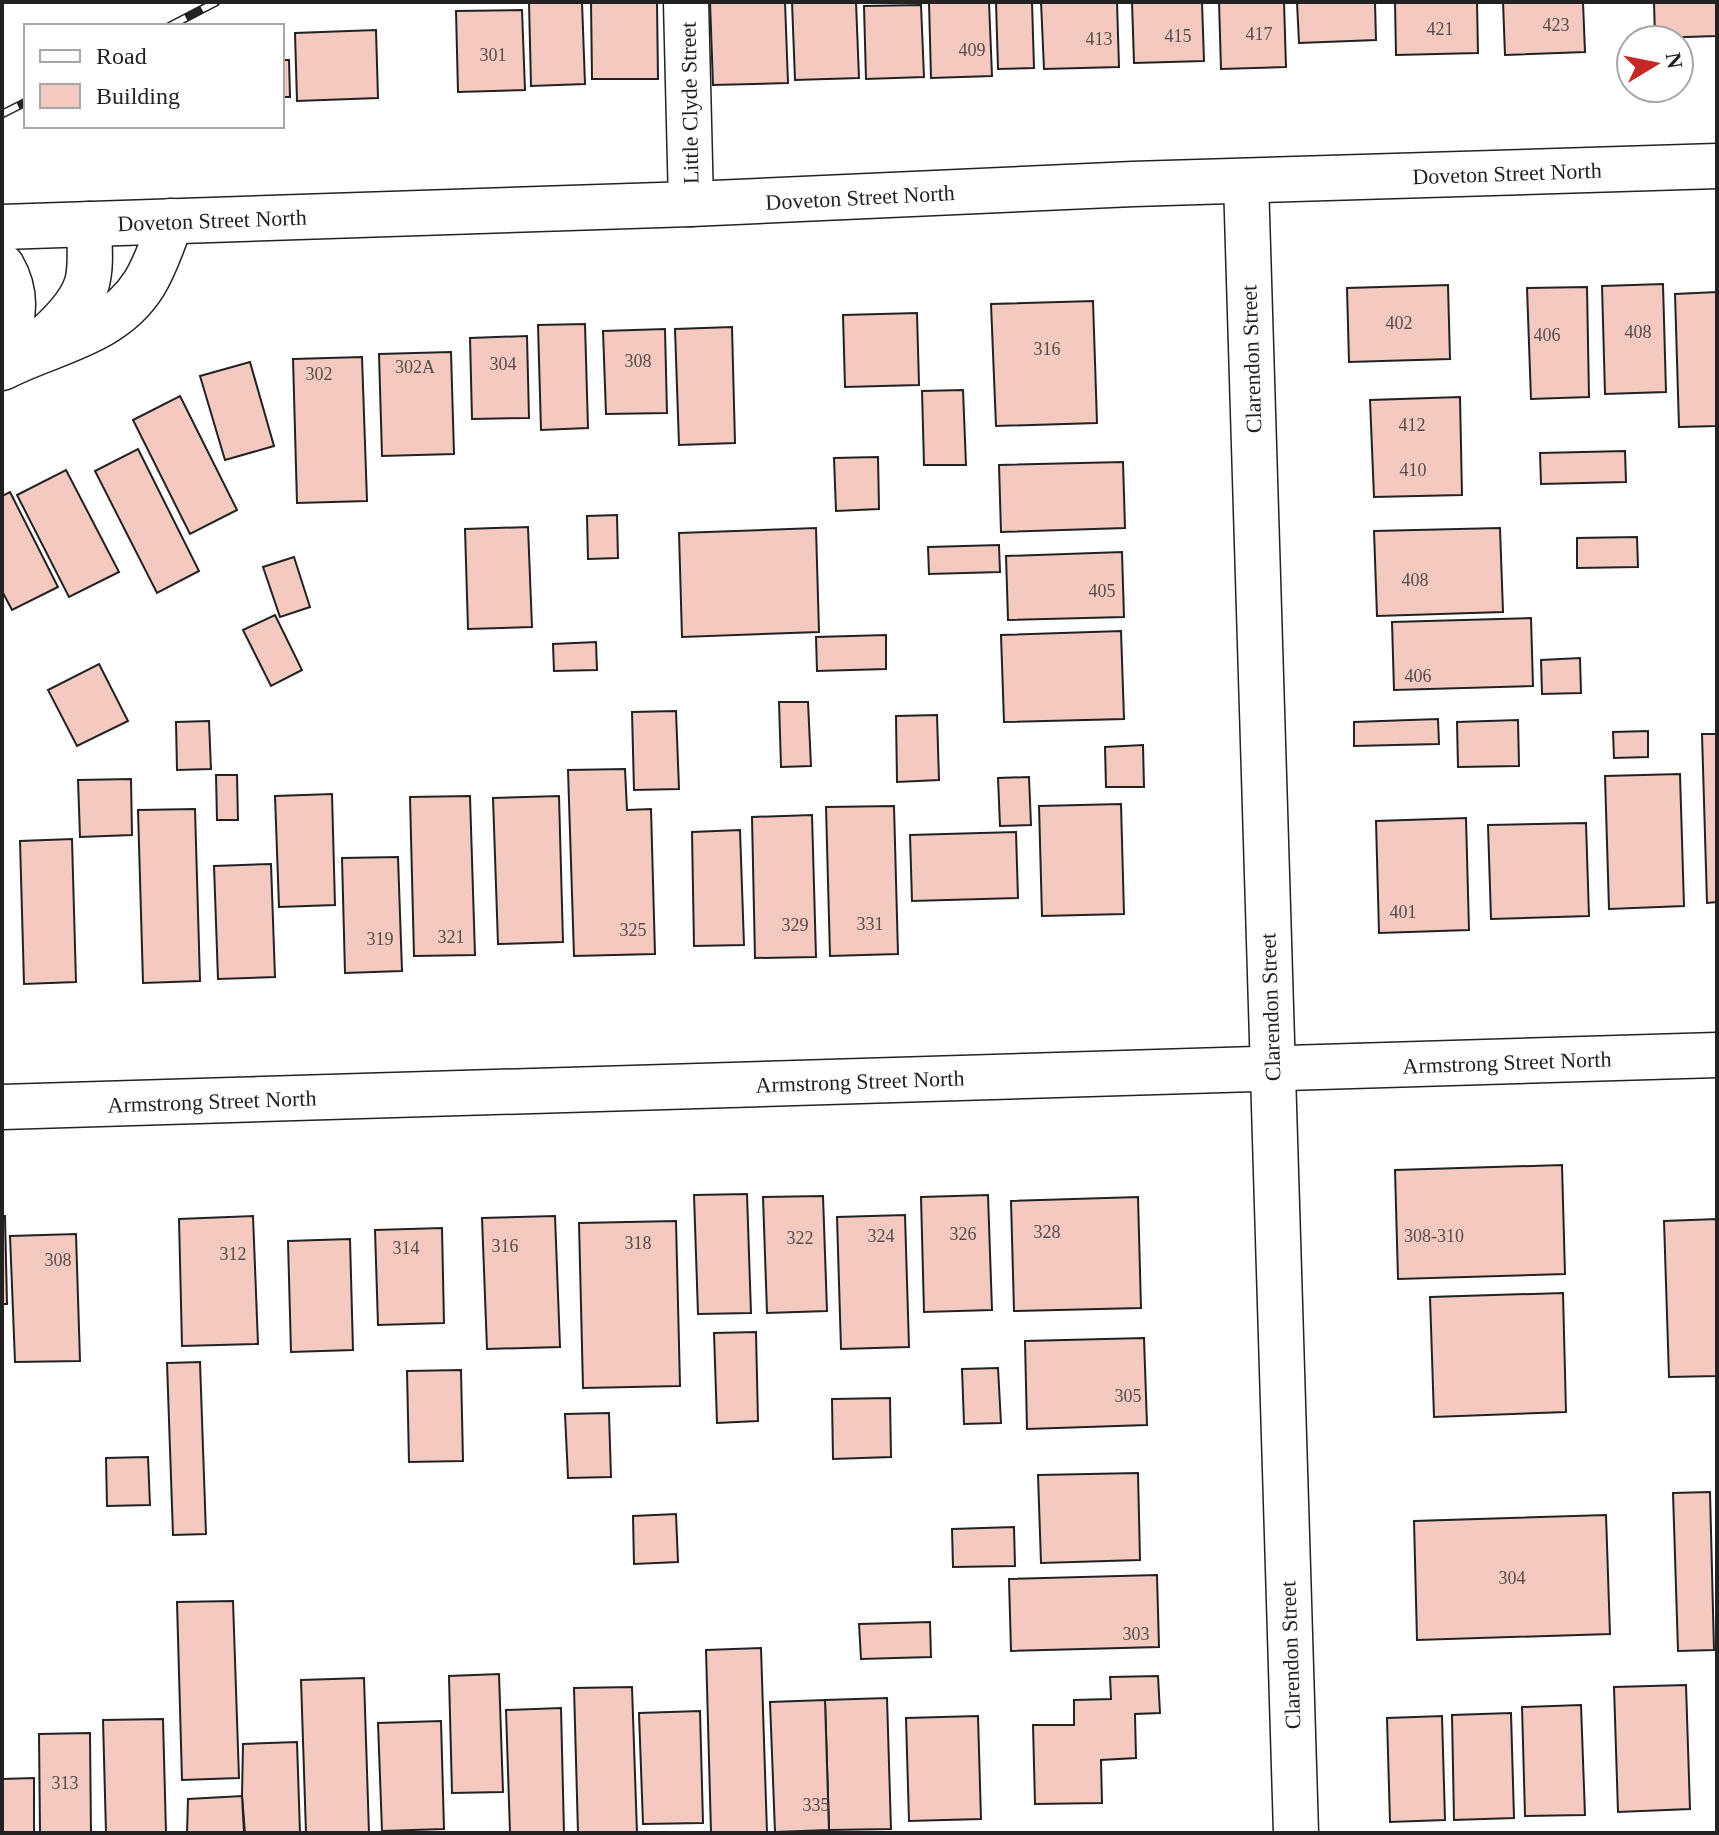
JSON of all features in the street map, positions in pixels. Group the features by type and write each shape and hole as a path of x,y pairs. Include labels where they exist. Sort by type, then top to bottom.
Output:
{"street":[{"name":"Little Clyde Street","path":"686,2 691,204"},
{"name":"Doveton Street North","path":"2,227 691,204 1133,184 1717,166"},
{"name":"Clarendon Street","path":"1246,181 1296,1833"},
{"path":"6,359 87,333 120,313 136,296 150,273 171,221"},
{"path":"6,359 38,345 71,311 86,287 89,224"},
{"path":"2,266 12,287 14,303 6,359"},
{"name":"Armstrong Street North","path":"2,1107 1717,1055"}],"building":[{"path":"529,2 582,2 585,84 531,86"},
{"path":"591,2 657,2 658,79 592,79"},
{"path":"710,2 785,2 788,83 713,85"},
{"path":"792,2 856,2 859,78 795,80"},
{"path":"929,2 989,2 992,76 931,78"},
{"path":"996,2 1032,2 1034,68 998,69"},
{"path":"1041,2 1117,2 1119,67 1044,69"},
{"path":"1132,2 1202,2 1204,61 1134,63"},
{"path":"1219,2 1284,2 1286,67 1221,69"},
{"path":"1297,2 1375,2 1376,40 1299,43"},
{"path":"1395,2 1477,2 1478,53 1396,55"},
{"path":"1503,2 1583,2 1585,52 1505,55"},
{"path":"1654,2 1717,2 1717,36 1695,37 1695,24 1655,24"},
{"path":"921,5 924,77 866,79 864,6"},
{"path":"522,10 525,90 458,92 456,11"},
{"path":"376,30 378,98 297,101 295,33"},
{"path":"284,60 289,60 290,97 284,97"},
{"path":"1663,284 1666,392 1605,394 1602,286"},
{"path":"1448,285 1450,359 1349,362 1347,288"},
{"path":"1587,287 1589,397 1531,399 1527,288"},
{"path":"1717,292 1717,426 1679,427 1675,294"},
{"path":"1093,301 1097,423 996,426 991,304"},
{"path":"917,313 919,385 845,387 843,315"},
{"path":"585,324 588,428 541,430 538,325"},
{"path":"732,327 735,443 679,445 675,329"},
{"path":"665,329 667,413 606,414 603,331"},
{"path":"527,336 529,418 472,419 470,338"},
{"path":"451,352 454,454 382,456 379,354"},
{"path":"362,357 367,501 297,503 293,359"},
{"path":"250,362 274,446 225,460 200,376"},
{"path":"963,390 966,465 924,465 922,391"},
{"path":"180,396 237,510 190,534 133,420"},
{"path":"1460,397 1462,495 1374,497 1370,400"},
{"path":"138,449 199,571 157,593 95,471"},
{"path":"1625,451 1626,482 1541,484 1540,453"},
{"path":"878,457 879,509 836,511 834,458"},
{"path":"1123,462 1125,528 1001,532 999,465"},
{"path":"66,470 119,572 69,597 17,495"},
{"path":"10,492 58,587 12,610 2,591 2,496"},
{"path":"617,515 618,558 588,559 587,516"},
{"path":"528,527 532,627 468,629 465,529"},
{"path":"816,528 819,632 682,637 679,533"},
{"path":"1500,528 1503,612 1377,616 1374,531"},
{"path":"1637,537 1638,567 1577,568 1577,538"},
{"path":"999,545 1000,572 929,574 928,547"},
{"path":"1122,552 1124,617 1008,620 1006,556"},
{"path":"294,557 310,607 280,617 263,567"},
{"path":"275,615 302,670 271,686 243,630"},
{"path":"1531,618 1533,686 1394,690 1392,622"},
{"path":"1121,631 1124,719 1004,722 1001,635"},
{"path":"886,635 886,669 817,671 816,637"},
{"path":"596,642 597,670 554,671 553,644"},
{"path":"1580,658 1581,693 1542,694 1541,660"},
{"path":"99,664 128,721 77,746 48,690"},
{"path":"779,702 808,702 811,766 781,767"},
{"path":"676,711 679,789 634,790 632,712"},
{"path":"937,715 939,780 897,782 896,716"},
{"path":"1438,719 1439,744 1354,746 1354,722"},
{"path":"1518,720 1519,766 1458,767 1457,722"},
{"path":"209,721 211,769 177,770 176,722"},
{"path":"1648,731 1648,757 1614,758 1613,732"},
{"path":"1702,734 1717,734 1717,902 1707,903"},
{"path":"1143,745 1144,787 1106,787 1105,747"},
{"path":"625,769 627,810 651,809 655,954 574,956 568,770"},
{"path":"1680,774 1684,906 1609,909 1605,776"},
{"path":"216,775 237,775 238,820 217,820"},
{"path":"1029,777 1031,825 1000,826 998,778"},
{"path":"131,779 132,835 80,837 78,780"},
{"path":"332,794 335,905 279,907 275,796"},
{"path":"470,796 475,955 414,956 410,797"},
{"path":"559,796 563,942 498,944 493,798"},
{"path":"1121,804 1124,914 1042,916 1039,806"},
{"path":"894,806 898,954 830,956 826,807"},
{"path":"195,809 200,981 143,983 138,810"},
{"path":"812,815 816,957 755,958 752,817"},
{"path":"1466,818 1469,930 1379,933 1376,821"},
{"path":"1586,823 1589,916 1491,919 1488,825"},
{"path":"740,830 744,945 694,946 692,832"},
{"path":"1016,832 1018,898 912,901 910,835"},
{"path":"72,839 76,982 24,984 20,841"},
{"path":"398,857 402,971 345,973 342,858"},
{"path":"271,864 275,977 218,979 214,866"},
{"path":"1562,1165 1565,1274 1398,1279 1395,1170"},
{"path":"747,1194 751,1313 698,1314 694,1195"},
{"path":"988,1195 992,1310 924,1312 921,1197"},
{"path":"823,1196 827,1311 767,1313 763,1197"},
{"path":"1138,1197 1141,1308 1014,1311 1011,1201"},
{"path":"905,1215 909,1347 841,1349 837,1217"},
{"path":"2,1216 5,1216 7,1304 2,1304"},
{"path":"253,1216 258,1344 182,1346 179,1219"},
{"path":"555,1216 560,1347 487,1349 482,1218"},
{"path":"1717,1219 1717,1376 1669,1377 1664,1221"},
{"path":"676,1221 680,1386 583,1388 579,1223"},
{"path":"442,1228 444,1323 378,1325 375,1230"},
{"path":"76,1234 80,1361 15,1362 10,1236"},
{"path":"350,1239 353,1350 291,1352 288,1241"},
{"path":"1563,1293 1566,1412 1434,1417 1430,1297"},
{"path":"756,1332 758,1421 717,1423 714,1333"},
{"path":"1144,1338 1147,1425 1027,1429 1025,1341"},
{"path":"200,1362 206,1534 173,1535 167,1363"},
{"path":"998,1368 1001,1423 964,1424 962,1369"},
{"path":"461,1370 463,1461 409,1462 407,1371"},
{"path":"890,1398 891,1457 833,1459 832,1399"},
{"path":"609,1413 611,1477 568,1478 565,1414"},
{"path":"148,1457 150,1505 107,1506 106,1458"},
{"path":"1138,1473 1140,1560 1041,1563 1038,1475"},
{"path":"1710,1492 1714,1650 1678,1651 1673,1493"},
{"path":"676,1514 678,1562 634,1564 633,1516"},
{"path":"1606,1515 1610,1634 1417,1640 1414,1521"},
{"path":"1014,1527 1015,1566 953,1567 952,1529"},
{"path":"1157,1575 1159,1647 1011,1651 1009,1579"},
{"path":"233,1601 239,1778 182,1780 177,1602"},
{"path":"930,1622 931,1657 861,1659 859,1624"},
{"path":"761,1648 767,1833 711,1833 706,1650"},
{"path":"499,1674 503,1792 452,1793 449,1676"},
{"path":"1158,1676 1160,1713 1135,1714 1136,1758 1101,1760 1102,1803 1035,1804 1033,1725 1074,1725 1074,1700 1111,1699 1110,1677"},
{"path":"364,1678 369,1833 306,1833 301,1680"},
{"path":"1686,1685 1690,1809 1618,1812 1614,1687"},
{"path":"632,1687 637,1833 578,1833 574,1688"},
{"path":"887,1698 891,1829 829,1830 825,1700"},
{"path":"825,1700 829,1830 775,1832 770,1702"},
{"path":"1581,1705 1585,1815 1525,1816 1522,1707"},
{"path":"561,1708 564,1833 510,1833 506,1710"},
{"path":"700,1711 703,1823 643,1824 639,1713"},
{"path":"1511,1713 1514,1818 1454,1820 1452,1715"},
{"path":"978,1716 981,1819 909,1821 906,1718"},
{"path":"1442,1716 1445,1820 1390,1822 1387,1718"},
{"path":"163,1719 166,1833 106,1833 103,1720"},
{"path":"441,1721 444,1829 382,1831 378,1723"},
{"path":"90,1733 91,1833 40,1833 39,1734"},
{"path":"297,1742 300,1833 245,1833 243,1744"},
{"path":"34,1778 34,1833 2,1833 2,1779"},
{"path":"242,1796 244,1833 187,1833 188,1799"}],"railway":[{"path":"174,24 216,2"},
{"path":"2,114 24,103"}]}
